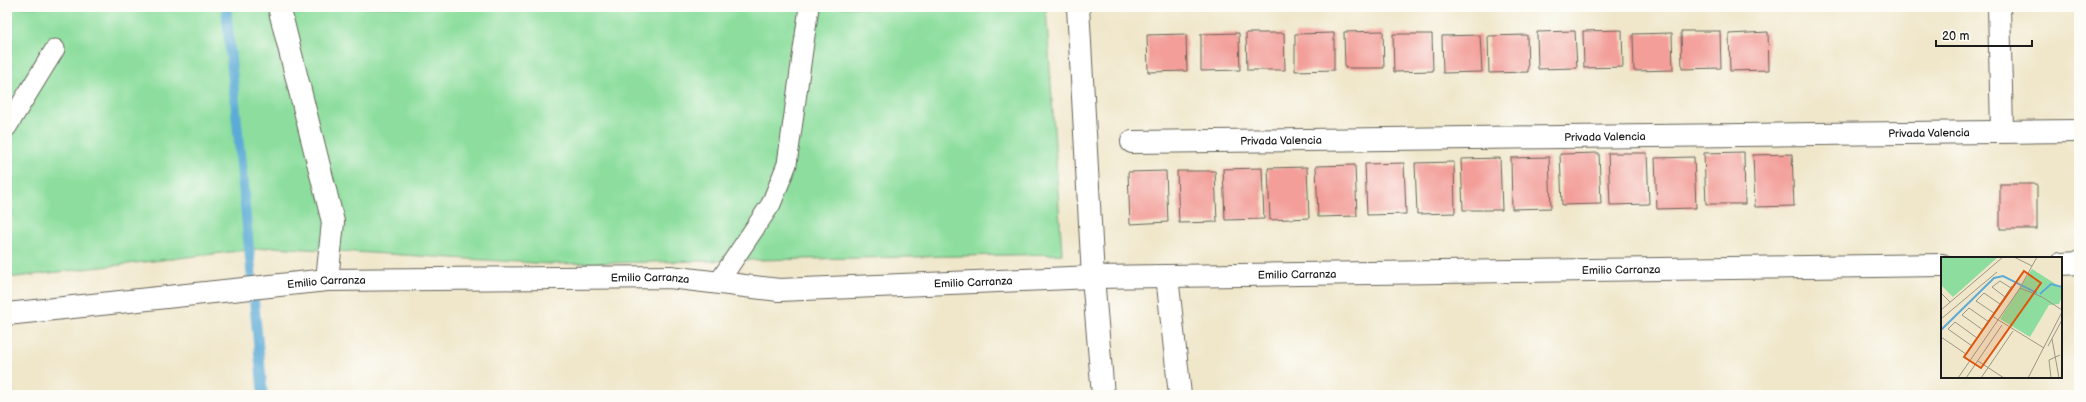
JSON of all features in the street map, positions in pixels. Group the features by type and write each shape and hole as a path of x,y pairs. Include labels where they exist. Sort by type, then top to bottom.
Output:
{"street":[{"path":"279,7 333,222 326,280"},
{"path":"1078,7 1093,277 1103,395"},
{"path":"1999,7 2002,130"},
{"name":"Privada Valencia","path":"1132,142 2002,130 2079,131"},
{"path":"2062,264 2079,264"},
{"name":"Emilio Carranza","path":"7,314 326,280 670,277 779,290 1093,277 1941,265"},
{"path":"1167,276 1180,395"}],"lane":[{"path":"718,283 771,204 787,164 809,7"},
{"path":"7,127 55,49"}],"green space":[{"path":"7,7 1046,7 1062,254 550,264 273,247 7,278"}],"building":[{"path":"1622,30 1623,67 1584,68 1583,31"},
{"path":"1383,31 1384,68 1345,68 1344,32"},
{"path":"1575,31 1577,68 1538,69 1537,32"},
{"path":"1681,31 1720,31 1721,68 1682,69"},
{"path":"1768,32 1769,70 1730,71 1729,34"},
{"path":"1239,33 1240,70 1201,71 1201,34"},
{"path":"1246,33 1284,33 1285,70 1247,70"},
{"path":"1334,33 1334,70 1295,71 1295,34"},
{"path":"1672,33 1673,70 1634,71 1633,34"},
{"path":"1186,34 1187,71 1148,72 1147,35"},
{"path":"1393,34 1432,34 1433,71 1394,72"},
{"path":"1480,35 1482,72 1443,73 1442,36"},
{"path":"1527,35 1528,72 1489,73 1488,36"},
{"path":"1744,152 1745,204 1706,204 1704,153"},
{"path":"1599,153 1601,204 1562,205 1560,154"},
{"path":"1608,153 1647,153 1649,204 1610,205"},
{"path":"1792,154 1794,206 1755,207 1753,155"},
{"path":"1549,157 1551,208 1512,209 1511,158"},
{"path":"1694,157 1696,208 1657,209 1655,158"},
{"path":"1500,158 1502,210 1463,210 1461,159"},
{"path":"1454,162 1455,213 1417,214 1415,163"},
{"path":"1404,163 1406,214 1367,215 1365,164"},
{"path":"1355,165 1357,216 1318,217 1316,166"},
{"path":"1307,167 1309,218 1270,220 1268,168"},
{"path":"1262,168 1264,219 1225,220 1223,169"},
{"path":"1166,171 1168,222 1130,224 1128,172"},
{"path":"1177,171 1215,171 1217,222 1179,223"},
{"path":"2000,184 2037,184 2037,229 2000,229"}],"waterway":[{"path":"226,7 263,395"}]}
